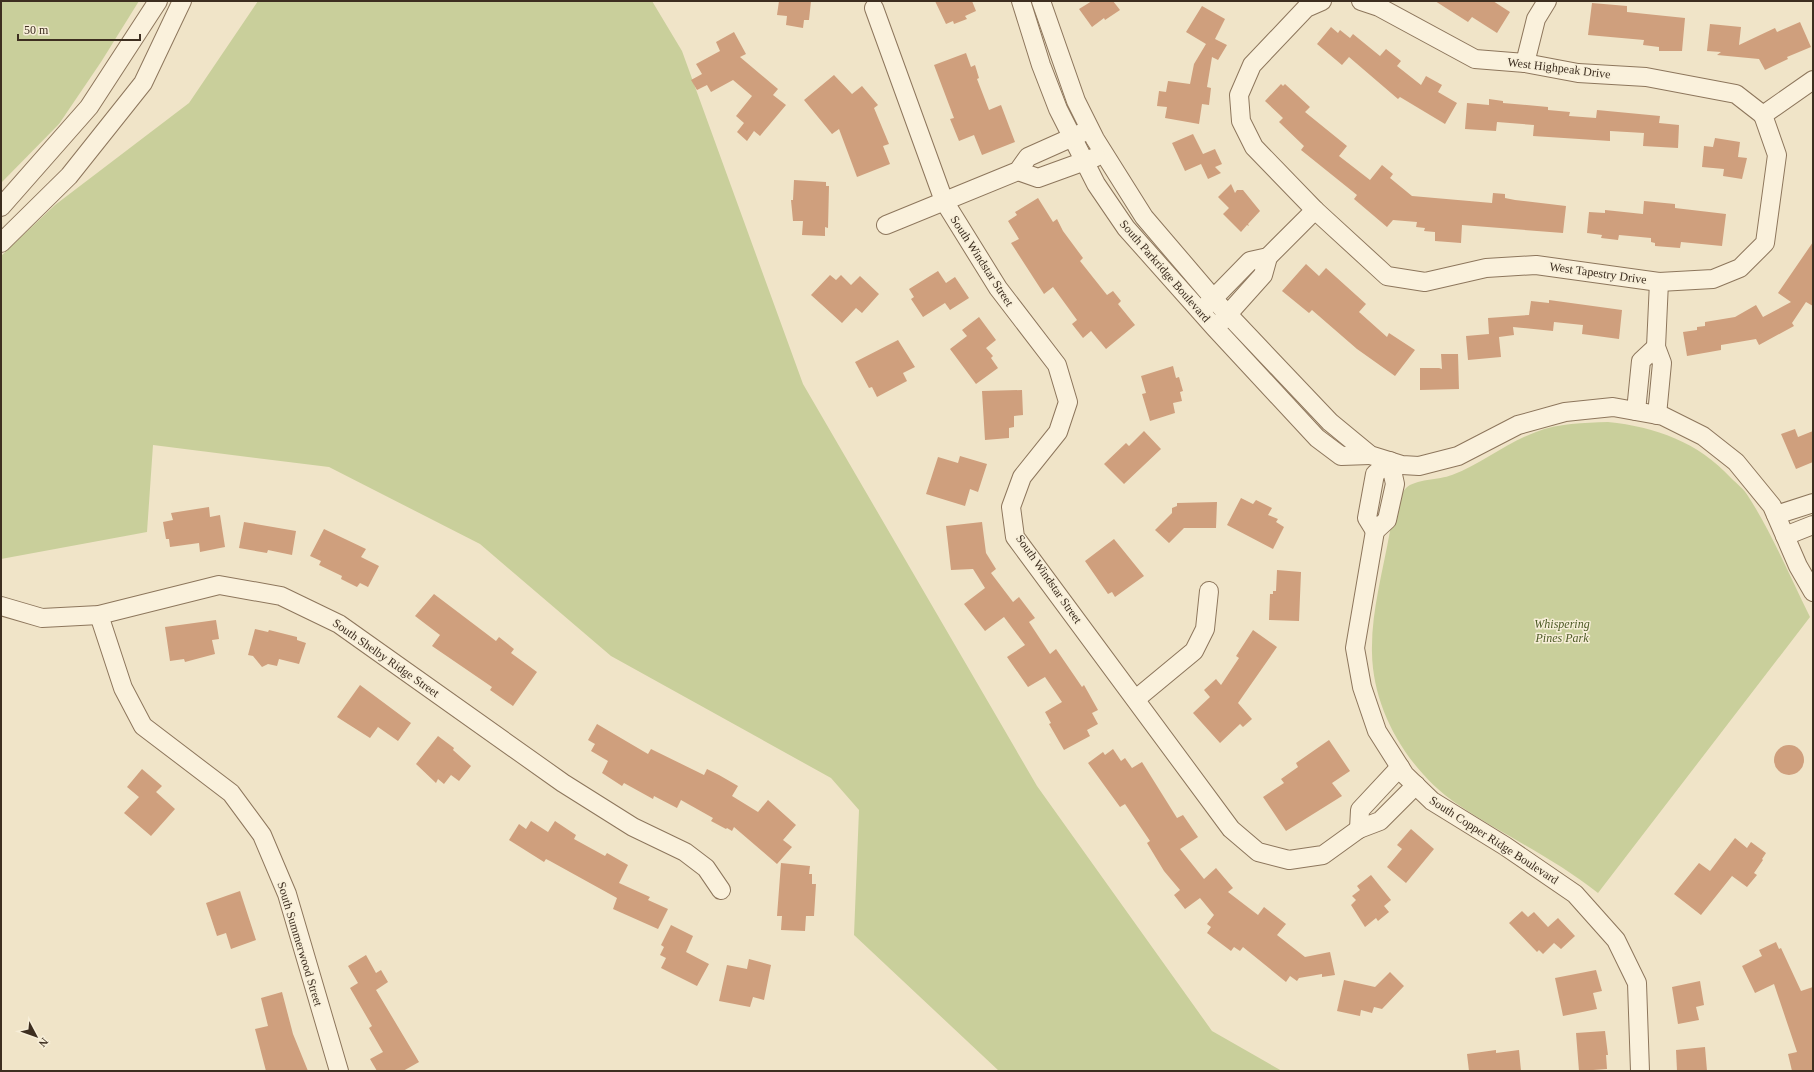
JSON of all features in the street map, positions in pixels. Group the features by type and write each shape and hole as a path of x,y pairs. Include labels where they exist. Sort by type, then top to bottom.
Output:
{"street":[{"path":"1,207 89,107 158,1"},
{"path":"1,243 68,176 143,83 182,1"},
{"name":"South Parkridge Boulevard","path":"1021,1 1041,65 1058,109 1096,184 1126,228 1200,312 1317,438 1341,456 1370,455"},
{"name":"South Parkridge Boulevard","path":"1041,1 1076,101 1103,154 1144,217 1228,314 1330,422 1370,455 1390,462 1419,466 1458,456 1518,425 1565,412 1614,407 1664,416 1703,436 1736,462 1772,506 1798,566 1813,592"},
{"path":"1215,328 1263,275 1268,257 1315,210 1254,147 1241,122 1239,95 1252,65 1306,8 1322,1"},
{"name":"West Highpeak Drive","path":"1361,1 1379,7 1474,59 1526,63 1578,73 1646,78 1736,94 1763,114"},
{"path":"1526,63 1536,19 1547,1"},
{"name":"South Windstar Street","path":"874,8 944,201 998,288 1057,365 1068,402 1058,432 1022,477 1011,507 1016,537 1231,829 1258,852 1289,860 1323,855 1359,829 1380,821 1416,785"},
{"path":"1763,114 1813,80"},
{"name":"West Tapestry Drive","path":"1315,210 1387,276 1425,282 1486,268 1536,264 1659,282 1712,279 1740,268 1765,243 1776,155 1763,114"},
{"path":"886,225 1018,171 1028,158 1090,130"},
{"path":"1018,171 1038,178 1103,154"},
{"path":"1200,312 1250,261 1268,257"},
{"path":"1657,415 1662,363 1656,347 1659,282"},
{"path":"1636,411 1641,361 1656,347"},
{"name":"South Copper Ridge Boulevard","path":"1390,462 1395,484 1387,520 1375,531 1355,648 1362,687 1377,731 1400,767 1432,801 1505,846 1575,894 1616,940 1637,982 1640,1071"},
{"path":"1776,515 1813,503"},
{"path":"1785,536 1813,525"},
{"name":"South Shelby Ridge Street","path":"1,606 42,618 99,616 218,585 281,596 339,624 563,783 633,827 685,852 706,868 722,890"},
{"path":"1136,699 1194,651 1205,629 1209,591"},
{"name":"South Summerwood Street","path":"99,616 123,688 143,726 231,793 262,835 287,894 339,1071"},
{"path":"1359,829 1360,810 1400,767"}],"green space":[{"path":"1,1 139,1 101,62 59,124 1,183"},
{"path":"258,1 652,1 682,51 803,384 1037,786 1212,1031 1282,1071 999,1071 854,935 859,810 831,778 611,656 480,544 329,467 153,445 147,532 1,559 1,256 55,205 189,103"},
{"name":"Whispering Pines Park","path":"1608,422 1643,428 1675,438 1705,455 1718,465 1746,493 1757,510 1810,617 1598,893 1564,869 1457,804 1424,775 1409,757 1397,738 1379,697 1374,675 1372,638 1375,607 1390,531 1400,497 1406,488 1421,481 1452,475 1514,442 1544,429 1571,424"}],"building":[{"path":"779,1 811,1 809,20 804,20 803,28 786,25 787,16 777,15"},
{"path":"935,1 972,1 976,11 965,16 967,19 954,24 953,21 946,24"},
{"path":"1092,1 1113,1 1120,10 1105,20 1104,18 1092,27 1079,9"},
{"path":"1435,1 1493,1 1510,12 1497,33 1472,17 1468,22"},
{"path":"1592,3 1627,6 1627,12 1685,18 1682,51 1659,51 1659,47 1643,45 1644,40 1588,35"},
{"path":"1202,6 1225,19 1215,39 1227,45 1218,60 1212,57 1207,87 1211,88 1209,105 1202,104 1199,124 1165,118 1167,107 1157,106 1159,91 1166,92 1168,81 1190,84 1194,64 1206,44 1186,32"},
{"path":"1800,22 1811,47 1787,57 1788,59 1765,70 1759,59 1717,55 1721,52 1707,51 1710,24 1741,27 1739,45 1775,28 1777,32"},
{"path":"1331,27 1338,33 1340,30 1350,38 1353,34 1380,56 1386,49 1401,61 1397,66 1421,85 1426,76 1442,85 1438,92 1457,103 1445,124 1400,97 1398,99 1349,57 1342,65 1317,44"},
{"path":"734,32 746,54 740,57 778,89 773,95 786,105 760,136 754,131 747,141 737,132 744,123 736,116 752,96 733,80 711,92 707,85 697,90 691,80 702,74 696,64 720,51 716,42"},
{"path":"966,53 971,67 975,65 979,78 977,79 989,110 1001,105 1015,142 982,155 974,135 959,141 950,119 954,118 934,65"},
{"path":"834,75 852,94 862,86 878,105 874,108 889,144 883,146 890,164 857,177 839,129 832,134 804,100"},
{"path":"1281,84 1283,86 1285,84 1310,107 1305,112 1347,146 1339,156 1370,180 1382,165 1393,174 1390,178 1412,196 1492,203 1493,193 1505,194 1505,198 1515,200 1566,206 1563,233 1462,225 1461,243 1435,241 1435,232 1424,231 1425,228 1416,227 1417,222 1393,220 1387,227 1354,199 1357,195 1301,150 1304,146 1279,122 1283,118 1265,101"},
{"path":"1489,99 1503,101 1503,103 1548,107 1548,110 1570,112 1569,116 1596,118 1597,110 1660,116 1659,123 1679,125 1678,148 1643,146 1644,133 1610,131 1610,141 1533,136 1534,125 1497,122 1496,131 1465,129 1467,103 1489,105"},
{"path":"1193,134 1203,154 1215,149 1222,164 1215,167 1221,173 1208,179 1201,164 1185,171 1172,143"},
{"path":"1715,138 1740,142 1738,157 1747,158 1742,179 1723,176 1724,169 1702,167 1704,146 1713,147"},
{"path":"794,180 826,182 826,186 829,186 828,228 825,227 825,236 802,235 803,221 793,221 791,200 793,200"},
{"path":"1231,184 1235,193 1237,190 1243,190 1260,211 1248,224 1249,226 1247,225 1241,232 1223,214 1229,208 1218,197"},
{"path":"1038,198 1053,222 1057,219 1063,231 1083,258 1080,261 1107,295 1113,291 1121,301 1118,304 1135,325 1106,349 1091,331 1083,338 1072,324 1077,320 1053,287 1044,294 1011,243 1019,239 1008,221 1017,215 1015,212"},
{"path":"1644,201 1675,204 1675,208 1726,214 1722,246 1681,242 1680,248 1655,246 1655,243 1651,242 1651,238 1619,235 1618,240 1601,238 1602,235 1587,233 1589,212 1605,213 1605,210 1643,214"},
{"path":"1813,242 1813,306 1806,302 1792,323 1794,326 1759,345 1756,339 1721,345 1721,350 1687,356 1683,332 1697,330 1697,327 1705,326 1705,322 1735,317 1756,305 1763,317 1791,302 1778,293"},
{"path":"1306,264 1319,276 1326,268 1366,304 1359,312 1387,337 1389,333 1415,350 1395,376 1357,349 1312,310 1309,313 1282,291"},
{"path":"938,271 946,283 955,277 969,298 950,310 945,303 923,317 911,299 914,297 909,289"},
{"path":"830,275 836,280 841,275 851,285 860,276 879,294 862,313 856,308 842,323 811,295"},
{"path":"1549,300 1622,310 1619,339 1582,334 1583,325 1554,322 1553,331 1513,327 1514,335 1499,337 1501,357 1468,360 1466,336 1489,334 1488,318 1529,315 1531,301 1549,303"},
{"path":"979,317 996,340 986,348 993,356 991,358 998,368 976,384 950,349 967,336 962,330"},
{"path":"898,340 915,367 903,373 907,381 877,397 872,387 869,388 855,362"},
{"path":"1441,354 1458,354 1459,389 1420,390 1420,368 1442,369"},
{"path":"1173,366 1176,378 1179,377 1183,391 1180,392 1182,401 1173,403 1175,413 1150,421 1142,394 1146,393 1141,376"},
{"path":"1022,390 1023,415 1014,416 1014,427 1009,428 1009,438 985,440 982,391"},
{"path":"1795,429 1798,437 1813,431 1813,462 1796,469 1781,434"},
{"path":"1144,431 1161,449 1124,484 1104,464 1126,443 1129,446"},
{"path":"960,456 987,464 978,492 970,489 965,506 926,494 938,457 958,463"},
{"path":"1241,498 1253,504 1256,500 1272,508 1268,515 1278,519 1276,522 1284,527 1273,549 1227,525"},
{"path":"1217,502 1216,528 1184,528 1169,543 1155,530 1172,513 1172,508 1177,506 1177,503"},
{"path":"209,507 210,517 220,515 225,547 200,552 199,543 170,547 169,539 166,539 163,522 173,520 171,513"},
{"path":"244,522 296,531 292,555 268,550 267,553 239,548"},
{"path":"982,522 986,553 996,569 991,573 1013,602 1019,597 1035,618 1029,622 1050,654 1056,649 1082,687 1084,685 1098,710 1092,713 1098,724 1087,730 1090,736 1064,750 1049,724 1051,723 1045,712 1062,702 1045,677 1028,687 1007,657 1025,645 1004,617 985,631 964,604 985,588 973,569 951,570 946,526"},
{"path":"324,529 366,549 361,557 379,566 368,587 360,583 357,587 341,579 342,576 319,565 321,561 310,556"},
{"path":"1114,539 1144,576 1115,597 1112,592 1108,594 1085,561"},
{"path":"1277,570 1301,572 1299,621 1269,620 1270,594 1273,594 1273,591 1276,591"},
{"path":"434,594 496,641 499,637 514,649 511,653 537,672 513,706 490,690 492,687 432,646 440,635 415,616"},
{"path":"216,620 219,639 212,640 215,654 185,662 184,659 170,661 165,627"},
{"path":"255,629 268,632 269,630 297,637 297,640 306,643 299,664 279,659 277,666 268,664 262,667 253,656 248,655"},
{"path":"1253,630 1277,647 1238,703 1252,719 1243,727 1240,724 1220,743 1193,713 1210,697 1204,690 1216,679 1221,685 1239,658 1236,656"},
{"path":"360,685 411,723 398,741 378,727 370,738 337,717"},
{"path":"597,724 648,754 651,749 704,775 707,769 719,775 738,786 732,796 758,812 768,800 796,825 783,840 792,847 777,864 734,827 732,831 727,828 726,829 711,821 713,818 681,800 677,808 654,796 653,799 624,783 622,786 602,773 608,761 591,751 595,744 588,740"},
{"path":"438,736 454,748 453,750 471,766 459,781 451,775 444,784 438,779 436,783 416,764"},
{"path":"1329,740 1350,771 1332,783 1342,796 1286,831 1263,797 1284,783 1281,779 1298,767 1296,763"},
{"path":"1789,745 1795,746 1803,754 1803,766 1795,774 1789,775 1783,774 1775,766 1774,760 1775,754 1783,746"},
{"path":"1113,749 1121,761 1125,758 1132,768 1142,762 1177,818 1183,815 1198,837 1180,849 1204,879 1216,868 1233,888 1228,892 1258,915 1264,907 1286,924 1277,935 1305,957 1330,952 1335,975 1322,977 1322,974 1299,978 1297,981 1290,976 1286,982 1243,947 1240,951 1234,947 1231,951 1207,933 1211,927 1207,924 1214,915 1200,898 1185,909 1174,895 1180,890 1164,871 1147,843 1150,841 1125,804 1120,807 1088,763 1103,752 1105,755"},
{"path":"142,769 162,786 156,792 175,809 151,836 124,813 139,797 127,787"},
{"path":"531,821 548,832 555,821 576,835 574,839 605,856 607,853 628,865 619,883 650,897 648,900 668,909 658,929 613,909 617,898 546,859 544,862 509,840 519,824 526,829"},
{"path":"1411,829 1434,849 1406,883 1387,867 1402,849 1397,845"},
{"path":"1735,838 1747,848 1751,842 1766,853 1754,873 1757,875 1747,887 1732,876 1701,915 1674,894 1699,863 1710,871"},
{"path":"781,863 810,866 809,874 812,874 812,884 816,884 814,916 806,916 805,931 781,930 782,916 777,916"},
{"path":"1371,875 1391,900 1384,906 1389,912 1378,921 1376,918 1365,927 1351,905 1356,900 1352,896 1360,890 1357,886"},
{"path":"240,891 256,940 231,949 226,933 217,936 206,903"},
{"path":"1522,911 1528,917 1534,912 1548,927 1558,918 1575,936 1561,949 1554,943 1543,954 1539,950 1537,952 1509,923"},
{"path":"671,925 693,936 686,952 709,964 697,986 661,968 666,958 660,955 664,947 661,945"},
{"path":"1776,942 1779,949 1781,948 1801,991 1813,987 1813,1071 1792,1071 1788,1054 1797,1052 1774,984 1755,993 1742,966 1762,956 1759,950"},
{"path":"366,955 376,973 381,970 388,982 376,990 419,1062 403,1071 377,1071 370,1059 383,1052 369,1028 372,1026 350,988 358,983 348,966"},
{"path":"749,959 771,965 764,1000 753,997 750,1007 719,1001 727,965 747,969"},
{"path":"1596,970 1602,991 1593,993 1597,1009 1563,1016 1555,978"},
{"path":"1390,972 1404,986 1382,1009 1374,1007 1372,1013 1361,1010 1360,1016 1337,1011 1344,980 1375,987"},
{"path":"1700,981 1704,1005 1696,1007 1699,1020 1678,1024 1672,987"},
{"path":"282,992 293,1034 308,1071 266,1071 255,1029 268,1026 261,998"},
{"path":"1605,1031 1608,1055 1606,1055 1607,1069 1579,1071 1576,1033"},
{"path":"1705,1047 1707,1071 1677,1071 1676,1050"},
{"path":"1496,1050 1496,1053 1519,1050 1521,1071 1469,1071 1467,1054"}]}
